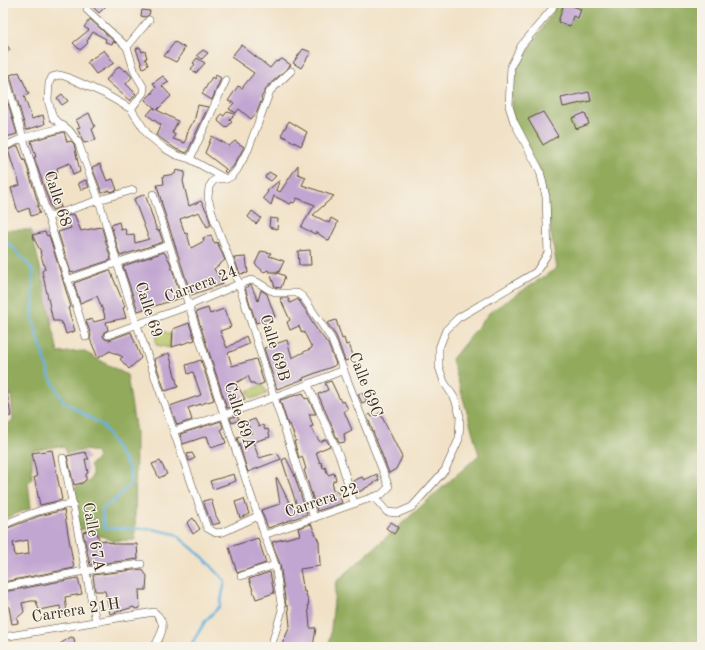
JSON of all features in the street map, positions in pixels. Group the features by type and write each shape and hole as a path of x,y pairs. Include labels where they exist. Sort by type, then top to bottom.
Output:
{"street":[{"path":"374,497 387,512 398,513 412,507 445,470 459,440 460,429 460,416 455,399 444,382 439,367 439,348 446,330 458,318 536,272 548,253 546,197 540,171 514,122 509,106 512,66 521,46 552,9 554,3"},
{"path":"87,10 127,47 135,73 144,88 143,93 131,109 148,135 164,148 176,155 190,158 226,179 232,176 237,170 248,150 270,91 291,71"},
{"path":"127,47 149,20"},
{"name":"Calle 68","path":"3,69 23,138 86,337"},
{"name":"Calle 69","path":"131,109 104,93 74,79 56,76 49,84 48,100 53,118 74,135 78,142 99,200 137,325 207,528 216,533 223,532 258,516"},
{"path":"190,158 226,80"},
{"path":"3,147 23,138 64,127"},
{"name":"Calle 69B","path":"226,179 218,179 213,181 208,187 208,198 214,219 239,284 314,518"},
{"path":"48,217 133,190"},
{"name":"Calle 69A","path":"153,194 188,306 275,565 282,610 271,647"},
{"path":"67,280 169,245"},
{"name":"Carrera 24","path":"108,335 188,306 250,280 278,293 297,293 303,297"},
{"name":"Calle 69C","path":"303,297 331,338 389,487 387,490"},
{"path":"174,431 308,385 344,370"},
{"path":"308,385 339,455 354,503"},
{"name":"Calle 67A","path":"63,458 73,504 84,570 96,621"},
{"name":"Carrera 22","path":"264,535 374,497 387,490"},
{"path":"3,525 36,511 55,506 73,504"},
{"path":"3,587 84,570 141,564"},
{"path":"241,576 275,565"},
{"name":"Carrera 21H","path":"3,637 154,612 160,617 163,626 154,647"}],"green space":[{"path":"557,3 702,3 702,647 329,647 336,582 479,455 452,359 490,312 557,268 540,171 510,122 513,74"},
{"path":"3,230 31,230 58,353 83,351 127,375 136,433 135,540 112,541 105,537 99,536 95,527 79,530 73,488 89,481 92,475 90,465 98,458 96,452 85,450 66,454 65,447 59,446 32,451 32,479 28,482 31,508 3,519 3,503 6,487 3,486 3,425 13,421 11,396 3,344"},
{"path":"164,331 171,335 170,348 156,345 156,334"},
{"path":"263,385 267,394 251,399 247,391"}],"building":[{"path":"89,3 109,3 99,13"},
{"path":"564,3 581,9 578,18 573,16 570,26 558,22"},
{"path":"142,10 150,11 149,15 145,17 141,16"},
{"path":"90,19 116,43 113,42 112,44 105,42 106,39 93,32 87,41 88,43 80,50 73,43 89,30 84,27"},
{"path":"3,39 10,50 3,54"},
{"path":"175,42 185,48 176,62 164,56"},
{"path":"241,45 270,68 276,61 277,62 282,59 291,65 269,84 261,98 262,99 257,112 251,119 239,109 236,113 229,109 234,103 228,101 238,86 242,88 254,73 231,57"},
{"path":"140,47 142,52 145,51 147,58 145,58 148,65 143,68 136,49"},
{"path":"303,49 311,52 301,68 293,63"},
{"path":"104,50 114,63 96,74 87,62"},
{"path":"203,50 208,53 202,59 197,55"},
{"path":"197,58 205,63 196,73 191,69"},
{"path":"119,66 125,71 126,70 132,77 126,84 136,94 130,101 106,80"},
{"path":"19,72 29,94 24,96 32,119 43,115 45,124 26,130 10,75"},
{"path":"216,75 221,78 212,100 202,94 212,77 214,79"},
{"path":"163,76 169,82 162,86 171,96 157,110 178,121 172,133 175,134 173,139 185,143 188,131 194,122 198,105 208,107 187,153 176,149 156,135 161,125 147,115 153,108 156,109 145,100 152,93 153,94 152,92 156,87 153,83"},
{"path":"589,92 591,101 563,107 561,98"},
{"path":"62,94 68,101 62,105 57,98"},
{"path":"8,103 17,134 3,138 3,104"},
{"path":"227,112 235,114 229,120 232,122 226,128 218,121 221,114 224,116"},
{"path":"543,112 558,136 543,145 528,119"},
{"path":"89,113 95,127 92,129 96,140 84,143 77,128 80,127 76,120"},
{"path":"585,113 589,124 576,129 572,118"},
{"path":"289,121 307,132 301,146 281,135"},
{"path":"64,132 67,142 71,141 74,144 80,172 73,175 70,163 57,168 58,173 46,177 50,196 54,194 56,203 59,202 61,207 52,210 34,157 36,157 31,141"},
{"path":"212,136 229,146 235,141 244,147 233,167 226,173 224,171 226,169 205,153"},
{"path":"18,146 24,161 25,160 39,206 37,206 40,213 31,216 29,208 18,212 11,188 20,185 8,150"},
{"path":"100,164 107,181 113,179 117,190 110,192 110,190 102,193 92,167"},
{"path":"298,165 298,174 306,177 302,185 334,196 313,215 329,223 331,218 338,222 329,241 316,232 315,234 301,227 315,205 297,198 294,203 292,202 290,204 274,196 271,205 263,198 268,192 267,191 280,180 276,190 280,192"},
{"path":"176,170 185,172 183,181 189,206 201,201 207,212 211,225 207,227 199,212 180,219 185,234 187,233 191,248 204,241 203,238 211,235 214,243 217,242 225,260 214,269 223,284 191,295 157,185 164,184 163,176 175,174"},
{"path":"269,172 276,176 271,181 265,177"},
{"path":"86,180 89,187 81,190 78,183"},
{"path":"145,194 157,231 159,230 163,242 120,256 111,225 119,222 121,230 125,229 127,235 134,234 135,243 149,239 134,199"},
{"path":"252,211 261,218 256,224 248,217"},
{"path":"74,214 81,231 102,228 111,260 71,273 58,232 71,228 67,216"},
{"path":"270,218 278,219 277,229 269,227"},
{"path":"45,232 47,236 49,235 71,307 68,308 75,331 66,334 63,324 60,321 53,321 42,271 45,269 41,252 32,235"},
{"path":"310,250 311,265 299,265 298,251"},
{"path":"261,251 271,253 269,256 284,261 279,272 269,272 268,270 264,272 255,264"},
{"path":"164,252 170,262 181,298 138,311 123,266"},
{"path":"246,257 248,273 240,274 234,258"},
{"path":"110,270 125,307 123,308 126,318 106,322 108,330 104,332 103,336 105,339 109,340 131,332 141,358 129,369 120,359 123,357 110,351 98,358 90,339 91,335 86,321 92,319 94,322 105,319 104,313 97,296 80,303 74,283"},
{"path":"278,273 285,276 281,288 275,287 271,276"},
{"path":"251,285 258,301 261,290 267,294 275,317 256,323 245,288"},
{"path":"280,298 288,298 290,303 298,299 313,324 328,344 336,364 303,378 304,379 277,389 264,348 287,340 292,358 312,348 304,332 302,333 299,326 290,330 287,322 290,320"},
{"path":"208,308 210,314 224,309 231,327 220,331 227,348 246,336 249,344 228,353 232,366 256,359 264,383 256,386 254,383 251,383 248,376 236,383 245,399 231,404 232,407 227,408 196,312"},
{"path":"336,320 342,339 344,338 346,345 349,344 354,358 345,361 336,336 327,323"},
{"path":"189,323 195,340 172,347 173,329"},
{"path":"169,353 178,387 165,391 154,359"},
{"path":"201,360 214,400 188,408 192,420 177,425 170,406 201,395 193,372 188,374 186,365"},
{"path":"331,381 341,402 344,401 348,409 344,411 352,430 344,434 345,442 339,443 318,394 328,390 325,383"},
{"path":"3,388 6,388 11,416 3,417"},
{"path":"303,393 305,399 308,398 316,414 309,414 313,426 310,427 320,442 326,439 330,446 316,452 320,463 321,462 323,468 325,467 328,475 334,473 336,480 333,481 332,488 339,494 342,503 317,511 304,470 306,469 302,456 299,458 294,441 296,441 290,424 288,425 280,400"},
{"path":"362,393 367,401 362,403 358,394"},
{"path":"380,413 402,457 396,469 389,473 367,416 370,414 372,417"},
{"path":"237,416 239,420 232,423 230,418"},
{"path":"255,419 259,427 263,425 265,430 268,429 270,437 253,442 259,458 277,453 281,459 248,472 237,438 252,433 247,422"},
{"path":"221,421 223,428 221,429 226,443 211,448 207,436 183,444 180,434"},
{"path":"52,450 62,500 40,505 34,477 37,477 32,453"},
{"path":"85,452 89,459 85,459 88,473 86,474 86,480 82,483 74,485 67,456"},
{"path":"192,453 195,458 189,461 187,454"},
{"path":"286,458 294,474 307,514 268,528 261,510 280,504 277,478 292,508 297,506 282,460"},
{"path":"160,461 167,474 159,478 152,464"},
{"path":"234,474 236,481 213,489 210,481"},
{"path":"377,474 379,480 359,492 353,481 362,477 364,480"},
{"path":"211,499 216,516 220,523 212,525 203,501"},
{"path":"244,499 249,514 240,518 235,502"},
{"path":"64,510 74,568 3,582 3,530 39,516","holes":["28,540 29,554 15,556 13,543"]},
{"path":"193,518 200,529 193,534 187,523"},
{"path":"391,522 399,527 394,534 386,528"},
{"path":"311,524 319,542 320,566 300,569 304,592 305,591 309,603 310,628 316,628 313,647 281,647 290,626 288,606 286,606 280,564 272,542 300,535 298,528"},
{"path":"96,529 99,540 113,544 137,544 138,559 90,565 83,532"},
{"path":"258,538 266,563 237,573 229,547"},
{"path":"142,569 147,576 146,590 139,590 140,608 135,609 134,607 110,614 105,591 95,591 93,575"},
{"path":"270,572 274,593 256,599 249,579"},
{"path":"78,578 82,594 65,597 67,613 61,615 60,606 39,610 36,601 31,601 22,603 24,612 17,618 18,623 12,624 8,602 3,602 3,592"},
{"path":"71,637 74,638 75,647 55,647"}],"waterway":[{"path":"3,242 10,244 33,270 33,320 50,377 63,401 103,426 129,468 131,484 115,500 102,509 104,528 152,529 175,534 204,558 225,581 220,606 206,620 192,643 194,647"}]}
